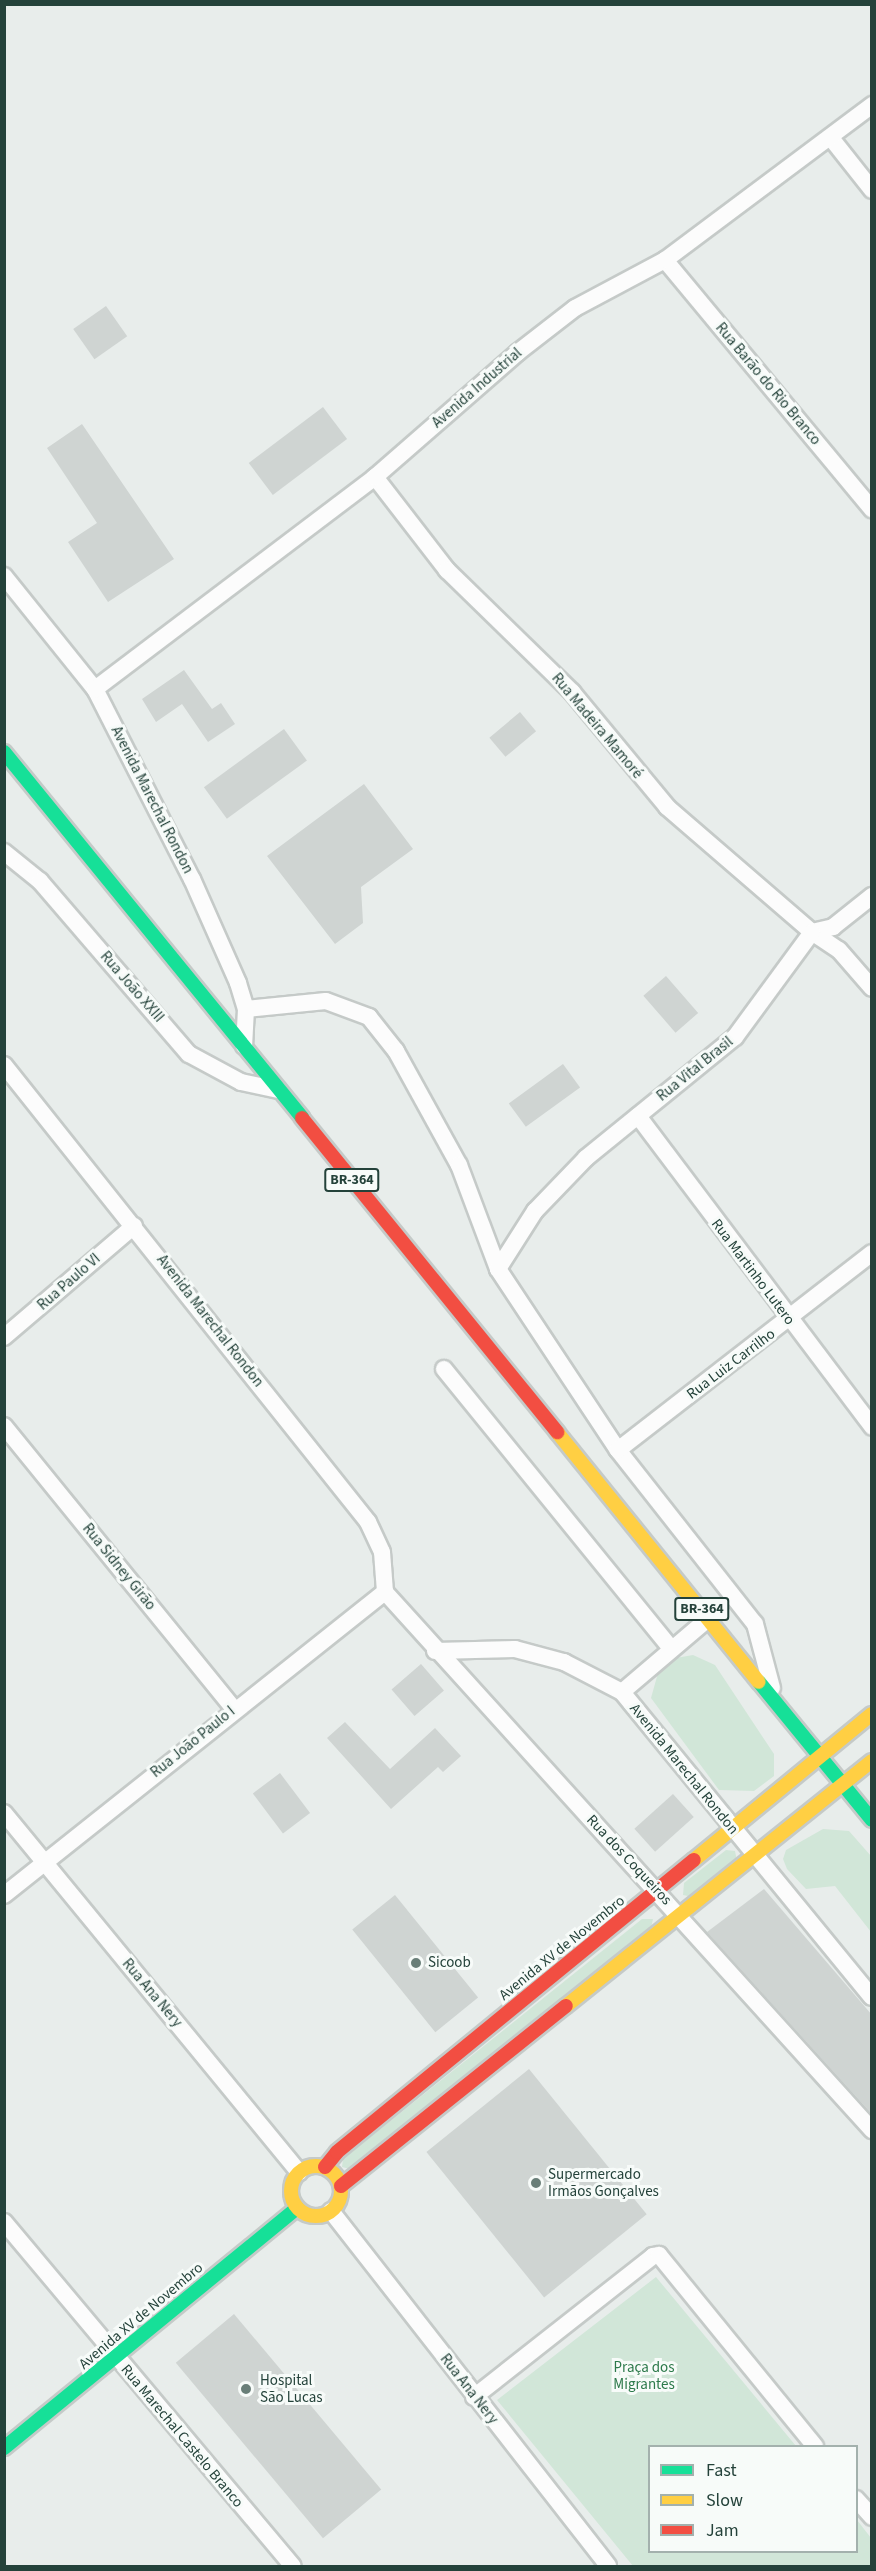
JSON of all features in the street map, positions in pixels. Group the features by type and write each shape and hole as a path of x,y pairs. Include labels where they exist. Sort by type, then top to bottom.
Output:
{"main road":[{"name":"BR-364","path":"4,752 872,1820"},
{"name":"Avenida XV de Novembro","path":"325,2167 338,2152 872,1714"},
{"path":"341,2186 845,1785 872,1761"},
{"path":"312,2166 325,2167 336,2174 341,2186 340,2200 331,2211 317,2216 297,2208 291,2193 299,2172 312,2166"},
{"name":"Avenida XV de Novembro","path":"4,2448 297,2208"}],"street":[{"name":"Avenida Industrial","path":"95,688 375,477 517,353 575,308 665,260 831,138 872,105"},
{"path":"831,138 872,190"},
{"name":"Rua Barão do Rio Branco","path":"665,260 872,509"},
{"name":"Rua Madeira Mamoré","path":"375,477 447,570 572,692 667,807 812,932 839,950 872,988"},
{"name":"Avenida Marechal Rondon","path":"4,576 95,688 213,920 246,1009 243,1048"},
{"name":"Rua João XXIII","path":"4,852 40,881 189,1054 241,1082 280,1091"},
{"path":"812,932 833,927 872,896"},
{"name":"Rua Vital Brasil","path":"498,1269 535,1211 586,1158 735,1037 812,932"},
{"path":"246,1009 326,1001 369,1017 396,1050 459,1165 498,1269 618,1450 755,1624 774,1698"},
{"name":"Avenida Marechal Rondon","path":"4,1065 368,1522 382,1552 385,1592"},
{"name":"Rua Martinho Lutero","path":"638,1116 788,1320 872,1427"},
{"name":"Rua Paulo VI","path":"4,1337 134,1226"},
{"name":"Rua Luiz Carrilho","path":"618,1450 872,1253"},
{"path":"444,1369 671,1648"},
{"name":"Rua Sidney Girão","path":"4,1425 234,1708"},
{"name":"Rua dos Coqueiros","path":"385,1592 435,1651 658,1890 872,2130"},
{"name":"Rua João Paulo I","path":"4,1895 234,1708 385,1592"},
{"path":"622,1692 709,1617"},
{"name":"Avenida Marechal Rondon","path":"435,1651 515,1649 572,1665 622,1692 872,1997"},
{"name":"Rua Ana Nery","path":"4,1813 299,2172"},
{"name":"Rua Ana Nery","path":"331,2211 608,2566"},
{"name":"Rua Marechal Castelo Branco","path":"4,2222 293,2566"},
{"path":"474,2397 653,2256 659,2255 814,2445"},
{"path":"858,2501 872,2517"}],"green space":[{"path":"693,1655 715,1665 774,1754 774,1776 754,1791 719,1790 651,1698 658,1673 676,1658"},
{"path":"823,1829 849,1831 871,1856 871,1932 835,1886 806,1889 787,1869 783,1859 786,1850"},
{"path":"726,1850 735,1851 737,1861 693,1897 683,1895 684,1883"},
{"path":"642,1919 653,1919 651,1928 350,2169 342,2167 343,2159"},
{"name":"Praça dos Migrantes","path":"656,2277 795,2445 648,2445 648,2553 858,2553 858,2521 871,2538 871,2566 633,2566 497,2400"}],"building":[{"path":"106,306 127,336 94,359 73,329"},
{"path":"323,407 347,439 273,495 249,463"},
{"path":"82,424 174,559 108,602 68,542 97,523 47,448"},
{"path":"184,670 212,709 221,703 235,724 208,742 182,704 156,722 142,699"},
{"path":"520,712 536,731 505,757 489,738"},
{"path":"284,729 307,761 227,819 204,787"},
{"path":"364,784 413,849 361,887 363,923 335,944 267,856"},
{"path":"666,976 698,1013 676,1033 643,996"},
{"path":"563,1064 580,1087 526,1127 509,1103"},
{"path":"421,1664 444,1690 415,1716 392,1690"},
{"path":"345,1722 390,1769 435,1728 461,1756 443,1772 438,1767 391,1809 327,1738"},
{"path":"280,1773 310,1813 283,1833 253,1793"},
{"path":"673,1794 694,1817 655,1852 634,1829"},
{"path":"764,1889 872,2015 872,2114 707,1932"},
{"name":"Sicoob","path":"395,1895 478,1998 435,2032 352,1930"},
{"name":"Supermercado Irmãos Gonçalves","path":"529,2069 647,2214 544,2297 426,2152"},
{"path":"234,2314 381,2489 323,2538 176,2363"}],"traffic: fast":[{"path":"4,752 302,1118"},
{"path":"759,1682 872,1820"},
{"path":"4,2448 297,2208"}],"traffic: slow":[{"path":"557,1432 759,1682"},
{"path":"694,1860 872,1714"},
{"path":"566,2006 872,1761"},
{"path":"311,2166 321,2166 334,2173 341,2186 341,2191 341,2196 334,2209 321,2216 311,2216 302,2212 295,2205 291,2196 291,2186 295,2177 302,2170 311,2166"}],"traffic: jam":[{"path":"302,1118 557,1432"},
{"path":"325,2167 337,2152 694,1860"},
{"path":"341,2186 566,2006"}],"place":[{"name":"Sicoob","path":"416,1963"},
{"name":"Supermercado Irmãos Gonçalves","path":"536,2183"},
{"name":"Hospital São Lucas","path":"246,2389"}]}
